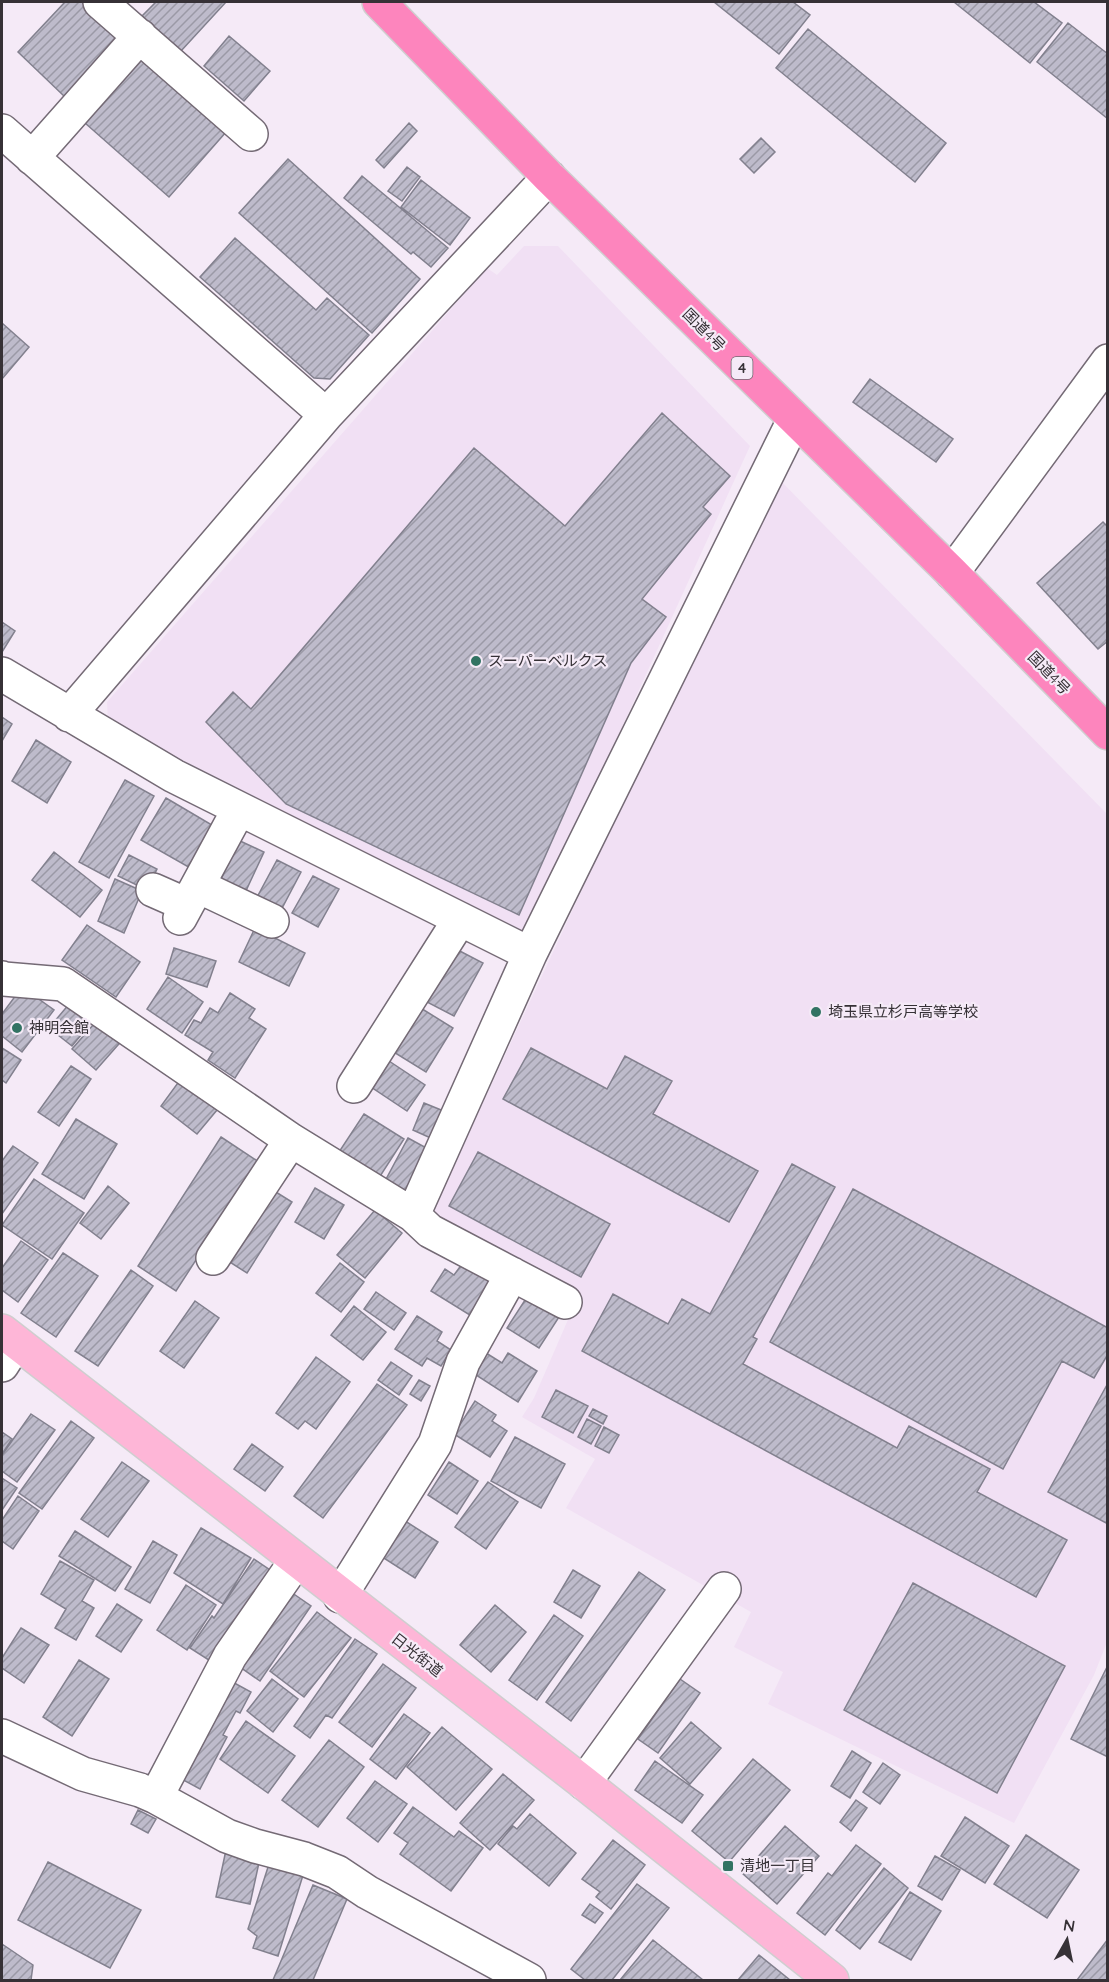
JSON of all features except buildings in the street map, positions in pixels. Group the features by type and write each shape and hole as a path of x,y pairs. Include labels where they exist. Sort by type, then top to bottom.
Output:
{"highway":[{"name":"国道4号","path":"379,2 549,177 952,573 1107,734"}],"main road":[{"name":"日光街道","path":"6,1346 296,1561 584,1783 832,1980"}],"street":[{"path":"100,2 251,135"},
{"path":"32,158 140,36"},
{"path":"2,131 326,415"},
{"path":"69,716 326,415 549,177"},
{"path":"952,573 1107,361"},
{"path":"413,1215 530,954 794,420"},
{"path":"2,674 174,777 530,954"},
{"path":"188,903 239,809"},
{"path":"153,890 188,903 272,921"},
{"path":"354,1086 460,919"},
{"path":"2,978 63,984 291,1140 413,1215 430,1231 565,1302"},
{"path":"213,1258 291,1140"},
{"path":"340,1596 435,1444 463,1362 512,1274"},
{"path":"156,1797 230,1656 296,1561"},
{"path":"584,1783 724,1589"},
{"path":"2,1736 83,1774 140,1790 156,1797 227,1836 304,1859 337,1872 367,1892 529,1980"}],"shaded area":[{"path":"524,246 558,246 750,446 531,927 519,934 181,765 108,723 107,702 487,268 497,275"},
{"name":"埼玉県立杉戸高等学校","path":"775,475 1107,814 1107,1642 1094,1675 1014,1823 768,1704 783,1672 734,1647 751,1612 566,1508 595,1459 522,1417 534,1398 580,1292 508,1262 440,1227 433,1210"}],"place":[{"name":"スーパーベルクス","path":"476,661"},
{"name":"埼玉県立杉戸高等学校","path":"816,1012"},
{"name":"神明会館","path":"17,1028"},
{"name":"清地一丁目","path":"728,1866"}]}
